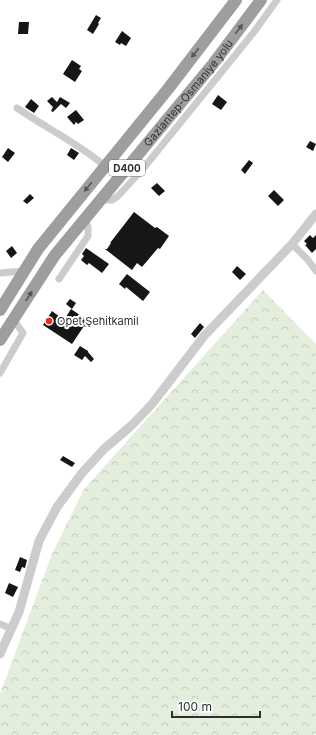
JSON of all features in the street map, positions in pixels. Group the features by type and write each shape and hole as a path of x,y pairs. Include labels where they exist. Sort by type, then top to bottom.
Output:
{"highway":[{"name":"Gaziantep-Osmaniye yolu","path":"0,310 38,249 168,89 236,0"},
{"name":"Gaziantep-Osmaniye yolu","path":"0,340 55,255 213,64 261,0"}],"street":[{"path":"100,200 112,200 118,196 142,170 254,32 277,0"},
{"path":"17,108 35,121 90,153 105,166"},
{"path":"0,654 20,612 39,541 57,507 82,473 104,449 132,425 152,404 204,336 292,244 316,214"},
{"path":"59,279 88,236 88,227 85,219"},
{"path":"292,244 308,260 316,272"},
{"path":"0,273 24,271"},
{"path":"0,373 22,333 13,319"},
{"path":"0,624 12,629"}],"green space":[{"path":"263,290 316,344 316,735 0,735 0,694 52,554 84,489"}],"building":[{"path":"96,15 101,18 93,34 87,30"},
{"path":"19,22 29,22 28,34 18,34"},
{"path":"122,31 131,38 126,46 115,42"},
{"path":"72,60 81,66 79,69 82,71 75,82 63,74"},
{"path":"218,95 227,102 221,110 212,104"},
{"path":"52,97 57,102 60,97 70,103 66,108 61,104 53,112 51,111 53,107 47,101"},
{"path":"31,99 39,106 34,113 25,107"},
{"path":"76,110 84,120 78,124 76,122 74,125 67,117"},
{"path":"310,141 316,144 313,151 306,147"},
{"path":"8,148 15,153 8,162 2,157"},
{"path":"71,148 79,153 74,160 67,155"},
{"path":"249,160 253,163 245,174 241,170"},
{"path":"157,183 165,191 159,196 151,188"},
{"path":"274,190 284,200 278,206 268,196"},
{"path":"30,194 34,198 27,204 23,201"},
{"path":"134,212 155,228 157,227 169,236 160,249 158,248 142,267 137,263 132,270 105,249 107,249"},
{"path":"310,235 313,238 316,235 316,249 312,253 305,245 307,244 304,241"},
{"path":"12,246 17,253 11,258 6,251"},
{"path":"86,248 109,264 102,273 89,263 87,265 81,260 84,256 82,254"},
{"path":"237,266 246,274 240,280 232,272"},
{"path":"127,274 150,292 143,301 126,287 125,289 119,284"},
{"path":"70,299 76,303 72,309 66,304"},
{"path":"71,309 90,322 86,327 84,326 72,344 43,325 52,311 64,320"},
{"path":"200,323 204,327 195,338 191,334"},
{"path":"80,346 88,351 94,359 91,362 85,356 82,360 74,355"},
{"path":"63,456 75,463 72,467 60,460"},
{"path":"20,557 27,560 25,568 22,567 20,572 15,570"},
{"path":"9,583 18,587 13,597 5,593"}],"place":[{"name":"Opet Şehitkamil","path":"49,321"}]}
